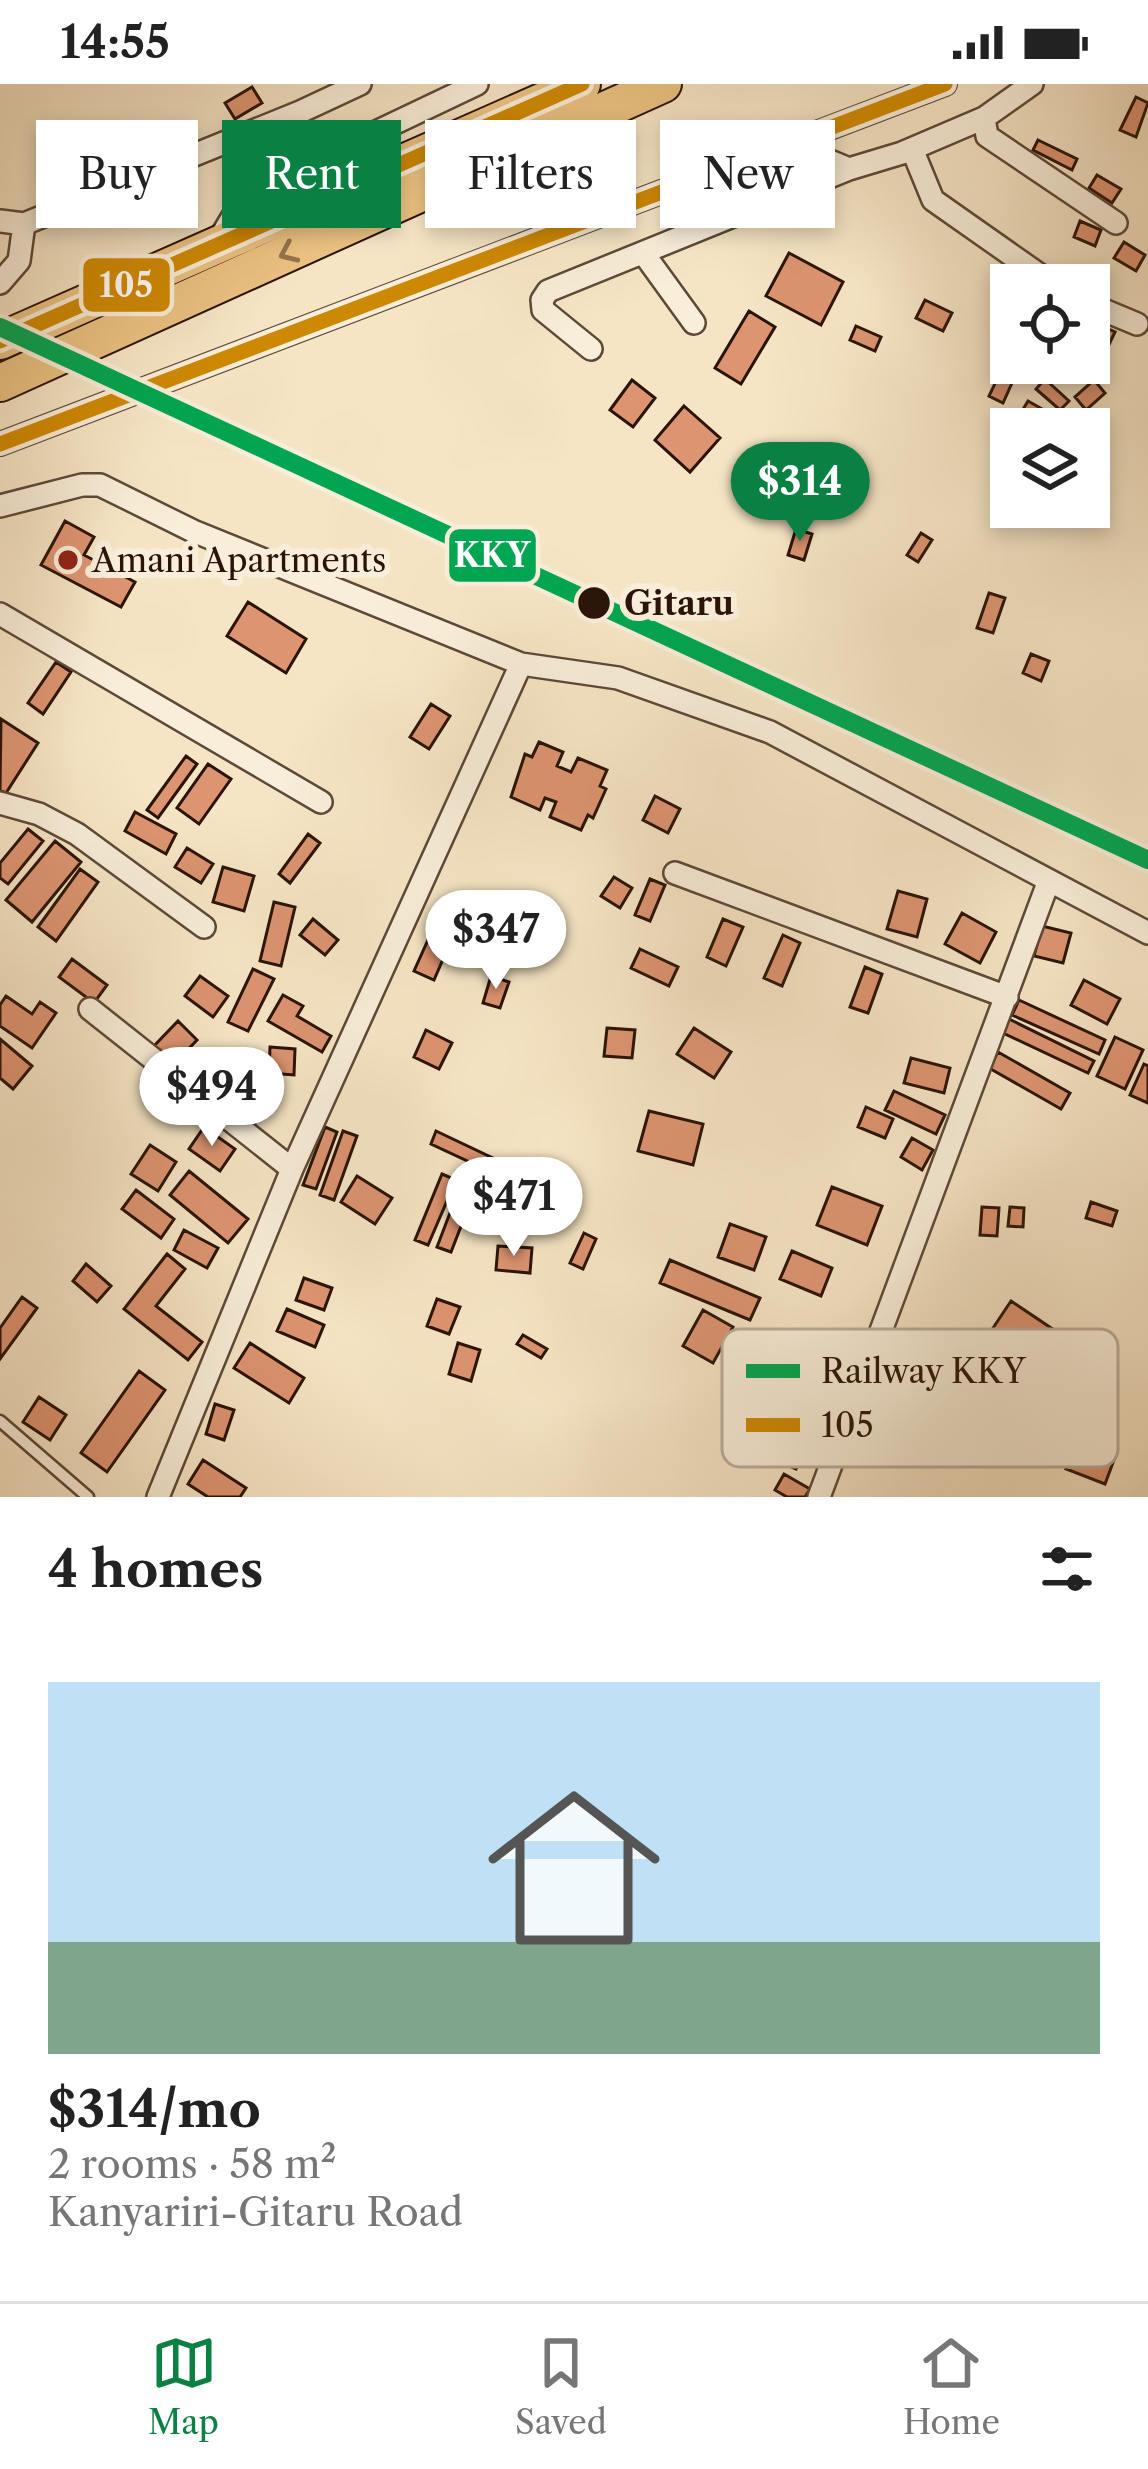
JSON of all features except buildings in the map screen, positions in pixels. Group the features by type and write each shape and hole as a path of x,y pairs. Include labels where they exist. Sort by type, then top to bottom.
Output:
{"highway":[{"path":"0,341 583,84"},
{"path":"0,382 663,84"}],"street":[{"path":"0,221 24,224 359,84"},
{"path":"214,248 242,201 269,183 478,84"},
{"path":"835,126 945,84"},
{"path":"591,349 543,310 548,291 849,169 912,149 984,118 1031,84"},
{"path":"984,118 987,136 1116,223"},
{"path":"912,149 933,200 1024,264"},
{"path":"835,163 849,169"},
{"path":"0,444 660,192"},
{"path":"0,283 19,261 24,224"},
{"path":"644,254 694,322"},
{"path":"1110,313 1136,324"},
{"path":"0,506 82,485 100,485 193,531 521,664 618,678 770,732 1148,934"},
{"path":"0,614 321,802"},
{"path":"158,1497 292,1169 521,664"},
{"path":"0,803 39,814 77,834 204,927"},
{"path":"675,873 1007,997"},
{"path":"882,1329 1048,883"},
{"path":"90,1009 292,1169"},
{"path":"819,1497 830,1467"}],"lane":[{"path":"0,1421 88,1497"}],"rail line":[{"name":"KKY","path":"0,327 1148,860"}],"transit line":[{"name":"105","path":"0,341 582,84"},
{"name":"105","path":"0,444 945,84"}],"place":[{"name":"Amani Apartments","path":"68,560"},
{"name":"Gitaru","path":"594,603"}]}
